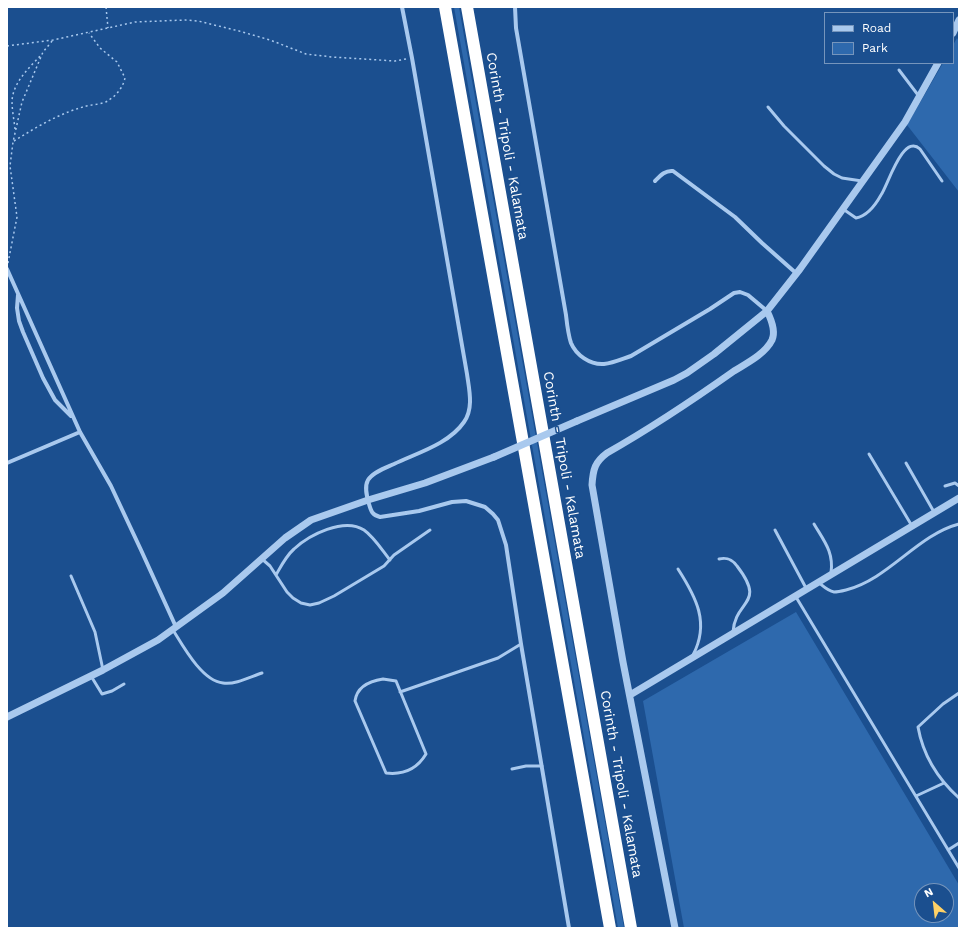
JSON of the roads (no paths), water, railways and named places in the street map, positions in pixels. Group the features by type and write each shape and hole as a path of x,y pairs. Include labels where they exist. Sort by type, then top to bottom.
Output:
{"highway":[{"path":"445,7 610,928"},
{"name":"Corinth - Tripoli - Kalamata","path":"467,7 631,928"},
{"path":"471,7 472,34"}],"street":[{"path":"402,7 467,374 469,411 464,422 459,428 445,439 381,470 371,477 366,487 368,500 371,512 380,517 419,511 457,501 474,503 490,511 498,520 506,546 569,928"},
{"path":"515,7 516,28 566,315 572,343 577,352 583,358 593,363 603,364 631,356 734,293 740,292 748,295 767,311 774,332 773,339 762,352 699,397 607,453 600,459 593,474 592,484 630,695 675,928"},
{"path":"954,31 959,20"},
{"path":"7,718 131,656 175,629 223,593 285,538 311,520 368,500 425,483 494,457 674,380 687,373 714,354 767,311 797,274 905,122 937,64"},
{"path":"655,181 662,173 670,170 672,171 735,217 797,274"},
{"path":"7,270 80,432 111,486 175,629"},
{"path":"18,294 17,308 21,326 43,378 56,400 74,419"},
{"path":"7,463 80,432"},
{"path":"630,695 959,498"}],"lane":[{"path":"899,70 919,97"},
{"path":"768,107 784,126 829,170 842,178 864,181"},
{"path":"843,209 856,218 863,216 882,195 892,171 904,150 913,146 917,146 920,149 942,181"},
{"path":"869,454 912,526"},
{"path":"906,463 935,512"},
{"path":"945,486 955,482 959,486"},
{"path":"814,524 831,555 831,575"},
{"path":"818,582 834,592 854,588 870,581 930,538 952,526 959,524"},
{"path":"276,575 283,562 293,550 312,536 337,526 347,525 363,529 373,538 390,560"},
{"path":"262,559 270,566 287,592 293,598 301,603 310,605 319,603 334,596 384,566 394,555 430,530"},
{"path":"775,530 806,590"},
{"path":"719,559 728,558 734,561 743,573 751,593 747,604 736,617 733,634"},
{"path":"678,569 690,586 698,606 701,619 701,629 697,647 692,659"},
{"path":"72,576 95,632 103,670"},
{"path":"796,596 959,868"},
{"path":"175,629 193,661 201,670 218,682 230,683 262,673"},
{"path":"400,692 498,658 521,644"},
{"path":"91,676 98,690 102,694 112,691 124,684"},
{"path":"383,679 396,681 400,692 426,754 413,768 403,773 392,774 386,773 355,700 356,694 360,689 377,680 383,679"},
{"path":"959,693 942,704 918,727 924,748 932,766 944,783 959,798"},
{"path":"512,769 526,766 542,766"},
{"path":"916,796 944,783"},
{"path":"948,850 959,843"}]}
